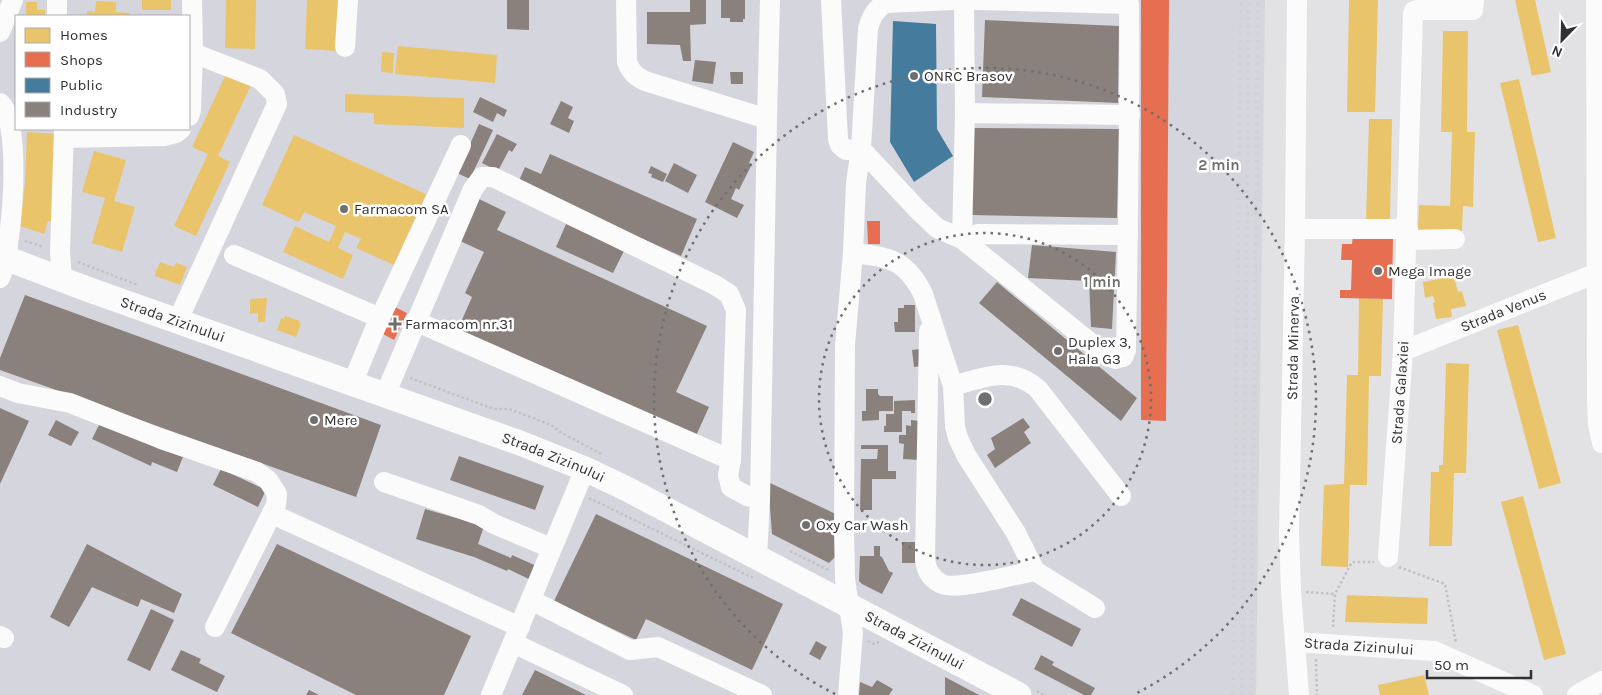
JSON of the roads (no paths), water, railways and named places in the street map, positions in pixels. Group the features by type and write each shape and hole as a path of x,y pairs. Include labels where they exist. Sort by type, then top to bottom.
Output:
{"main road":[{"name":"Strada Zizinului","path":"2,264 62,280 178,320 520,443 588,471 755,568 849,605 891,637 1019,695"}],"street":[{"path":"0,32 13,0"},
{"path":"57,0 57,15"},
{"path":"190,113 193,53 192,0"},
{"path":"345,47 348,0"},
{"path":"626,0 627,62 630,70 636,77 767,119"},
{"path":"755,568 760,500 770,0"},
{"path":"831,0 838,139 840,145 846,150 861,149"},
{"path":"848,695 853,633 845,579 845,345 853,253 856,183 861,149 868,29 870,19 876,9 885,3 954,0"},
{"path":"962,239 965,113 964,0"},
{"path":"861,149 937,228 962,239 1107,356 1116,359 1123,357 1126,350 1128,235 1129,4 975,0"},
{"name":"Strada Minerva","path":"1297,0 1289,533 1291,591 1299,695"},
{"name":"Strada Galaxiei","path":"1387,562 1403,351 1414,11 1469,11 1473,10 1474,0"},
{"path":"1596,0 1599,272 1597,415 1602,443"},
{"path":"178,320 277,104 275,94 260,79 193,53"},
{"path":"0,103 9,118 14,167 2,264"},
{"path":"965,113 1130,115"},
{"path":"62,280 60,252 64,133 164,136 180,130"},
{"path":"352,384 380,318 461,144"},
{"path":"385,396 473,189 482,177 493,177 691,273 729,294 736,310 731,460 728,475 731,488 760,500"},
{"path":"1295,229 1408,234 1455,240"},
{"path":"962,239 978,234 1128,235"},
{"path":"853,253 882,256 905,268 918,284 930,314 953,386 955,426 961,446 1016,533 1035,570 1095,608"},
{"path":"234,255 380,318"},
{"name":"Strada Venus","path":"1403,351 1599,272"},
{"path":"930,314 924,559 928,571 931,576 942,584 956,587 1035,570"},
{"path":"416,321 731,460"},
{"path":"953,386 999,374 1016,376 1032,383 1121,496"},
{"path":"0,386 18,394 70,403 159,438 257,472 268,480 277,494 276,505 215,627"},
{"path":"491,695 551,548 588,471"},
{"path":"384,482 479,515 494,524 551,548"},
{"path":"272,514 517,635 622,695"},
{"path":"531,600 630,650 658,647 762,695"},
{"name":"Strada Zizinului","path":"1295,642 1434,651 1533,695"},
{"path":"1577,695 1602,681"}],"railway":[{"path":"1233,695 1241,0"},
{"path":"1242,695 1249,0"},
{"path":"1251,695 1258,0"}],"place":[{"name":"ONRC Brasov","path":"914,76"},
{"name":"Farmacom SA","path":"344,209"},
{"name":"Mega Image","path":"1378,271"},
{"name":"Farmacom nr.31","path":"395,324"},
{"name":"Duplex 3, Hala G3","path":"1058,351"},
{"name":"Mere","path":"314,420"},
{"name":"Oxy Car Wash","path":"806,525"}]}
